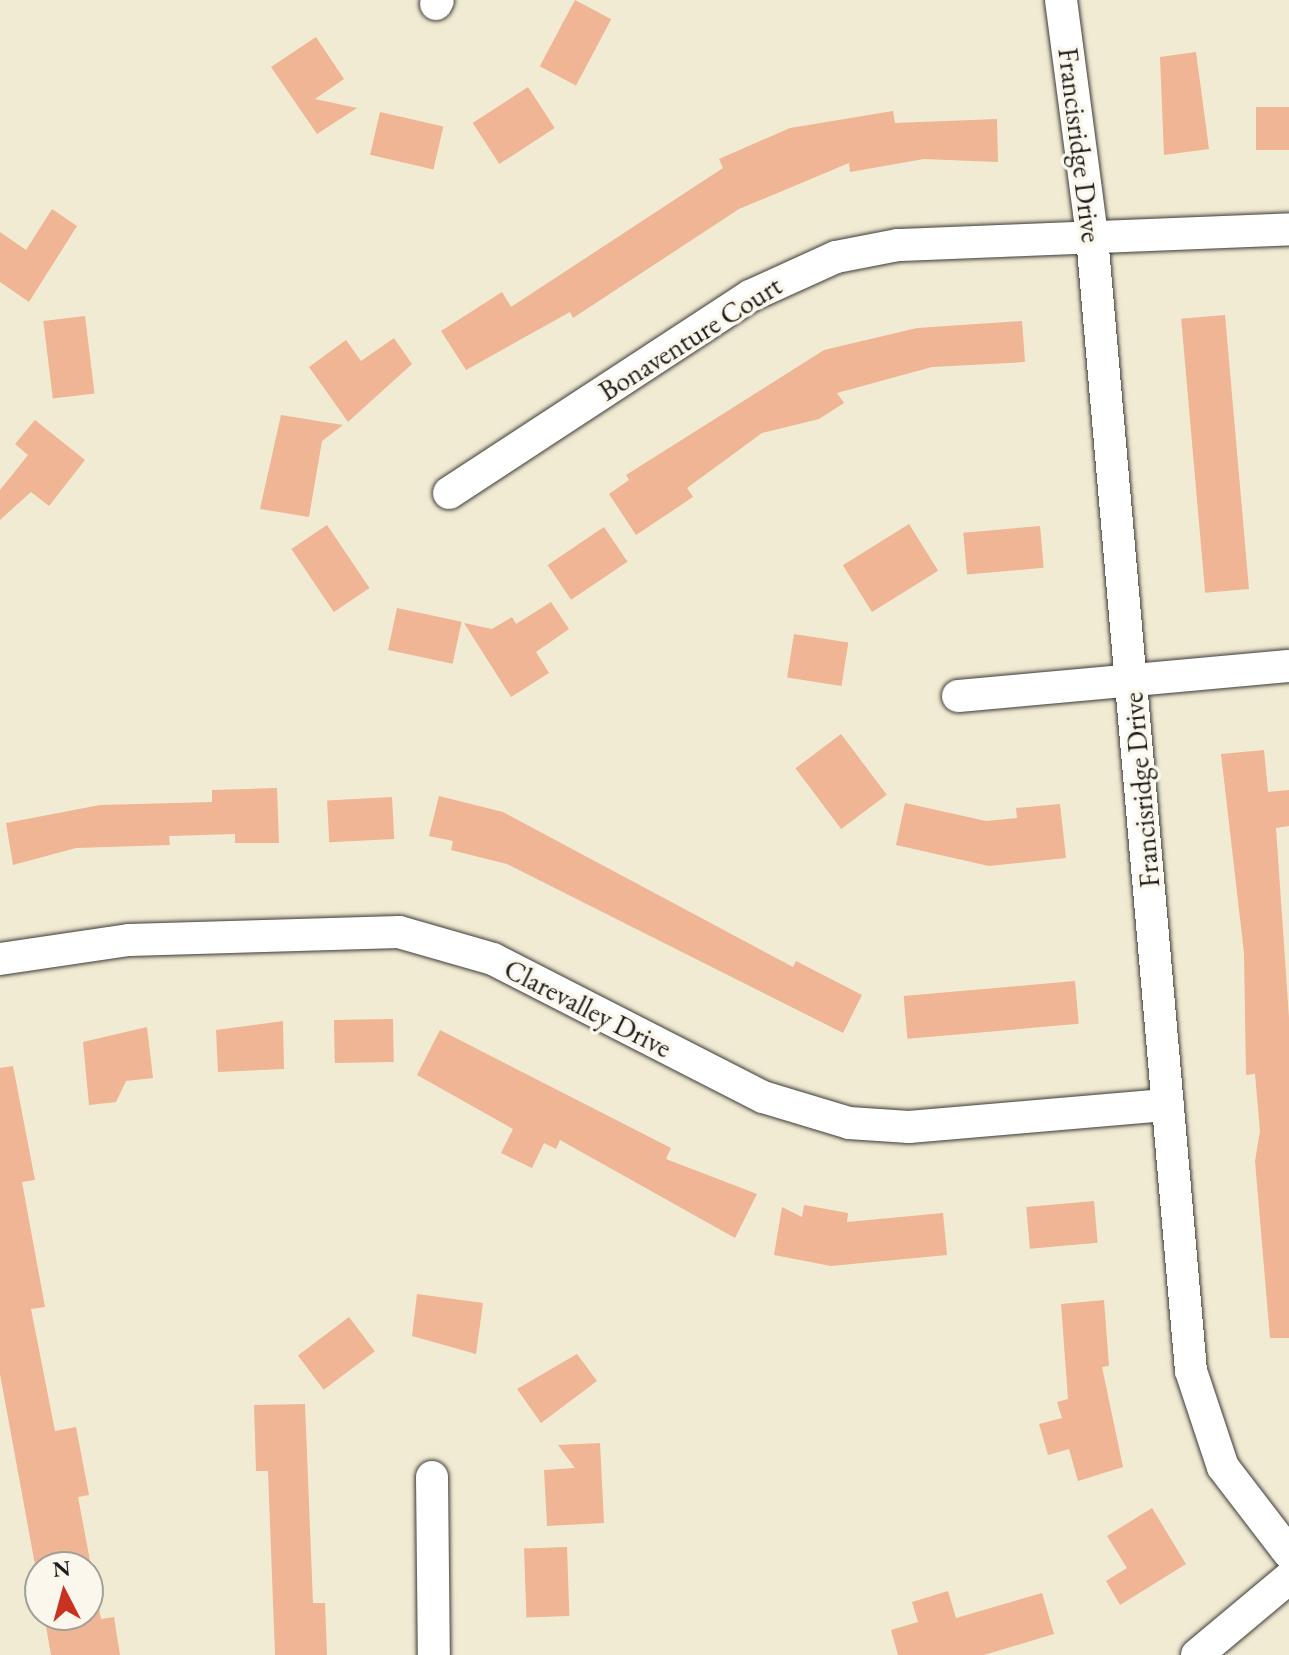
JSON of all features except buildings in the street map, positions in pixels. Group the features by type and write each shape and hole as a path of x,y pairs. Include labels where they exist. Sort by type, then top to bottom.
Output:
{"street":[{"name":"Francisridge Drive","path":"1061,0 1092,237 1188,1346 1203,1420 1240,1494 1289,1553"},
{"name":"Bonaventure Court","path":"449,493 791,274 898,245 1289,229"},
{"path":"958,696 1289,666"},
{"name":"Clarevalley Drive","path":"0,959 129,940 399,932 493,959 763,1097 849,1123 909,1127 1168,1105"},
{"path":"432,1477 434,1655"},
{"path":"1197,1655 1289,1578"}]}
